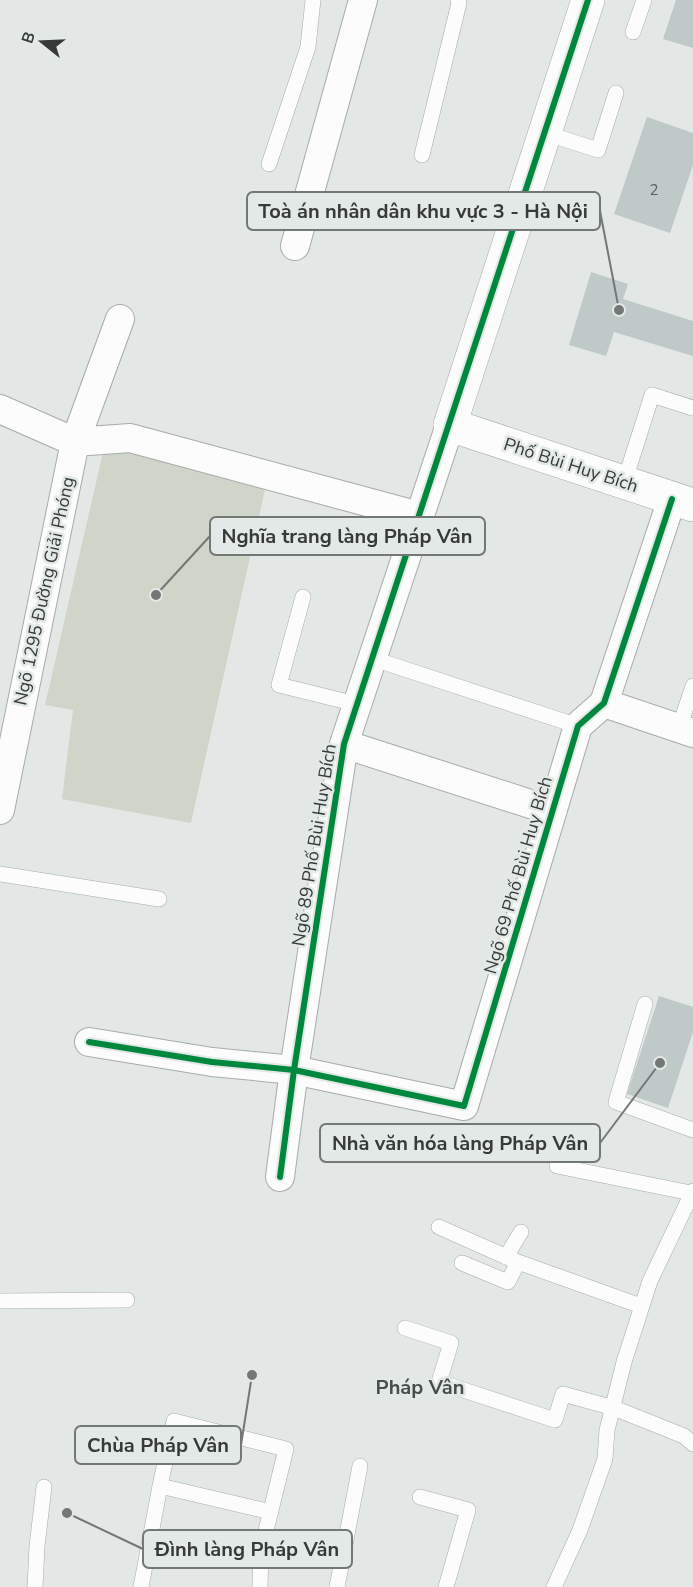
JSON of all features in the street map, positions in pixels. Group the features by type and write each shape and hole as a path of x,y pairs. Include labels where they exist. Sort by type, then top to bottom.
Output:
{"street":[{"path":"295,246 363,0"},
{"path":"450,425 588,0"},
{"name":"Ngõ 1295 Đường Giải Phóng","path":"0,810 75,442 120,319"},
{"path":"0,408 75,442 130,438 419,516"},
{"name":"Phố Bùi Huy Bích","path":"450,425 682,502"},
{"name":"Ngõ 89 Phố Bùi Huy Bích","path":"280,1176 344,744 450,425"},
{"path":"578,726 604,703 682,502"},
{"path":"604,703 686,731"},
{"name":"Ngõ 69 Phố Bùi Huy Bích","path":"294,1070 464,1106 578,726"},
{"path":"344,744 552,811"},
{"path":"89,1042 212,1062 294,1070"}],"lane":[{"path":"269,164 308,47 313,0"},
{"path":"422,155 458,0"},
{"path":"633,32 644,0"},
{"path":"544,133 598,150 616,93"},
{"path":"624,483 652,395 693,408"},
{"path":"303,597 279,685 356,704"},
{"path":"371,658 578,726"},
{"path":"686,731 693,686"},
{"path":"0,874 159,899"},
{"path":"645,1004 616,1102 693,1130"},
{"path":"554,1587 580,1530 605,1459 607,1430 641,1306 650,1281 692,1192 557,1166"},
{"path":"439,1227 512,1260 641,1306"},
{"path":"462,1263 508,1282 521,1232"},
{"path":"0,1301 127,1300"},
{"path":"405,1328 451,1343 439,1382 555,1420 563,1394 614,1408 684,1436 693,1444"},
{"path":"141,1587 141,1577 174,1421 286,1449 261,1551 260,1587"},
{"path":"337,1587 360,1466"},
{"path":"160,1486 270,1512"},
{"path":"35,1587 44,1487"},
{"path":"420,1497 468,1510 447,1587"}],"shaded area":[{"path":"104,448 130,451 266,485 191,823 62,799 73,710 45,705"}],"building":[{"path":"676,0 693,0 693,48 663,39"},
{"path":"647,117 693,133 693,165 670,233 614,214"},
{"path":"591,272 628,284 623,299 693,321 693,356 614,332 606,356 569,345"},
{"path":"659,996 693,1007 693,1032 668,1108 627,1094"}],"cycle path":[{"path":"280,1177 344,744 588,0"},
{"path":"89,1042 212,1062 294,1070 464,1106 578,726 604,703 672,499"}],"place":[{"name":"Toà án nhân dân khu vực 3 - Hà Nội","path":"619,310"},
{"name":"Nghĩa trang làng Pháp Vân","path":"156,595"},
{"name":"Nhà văn hóa làng Pháp Vân","path":"660,1063"},
{"name":"Chùa Pháp Vân","path":"252,1375"},
{"name":"Đình làng Pháp Vân","path":"67,1513"}],"district":[{"name":"Pháp Vân","path":"420,1387"}]}
